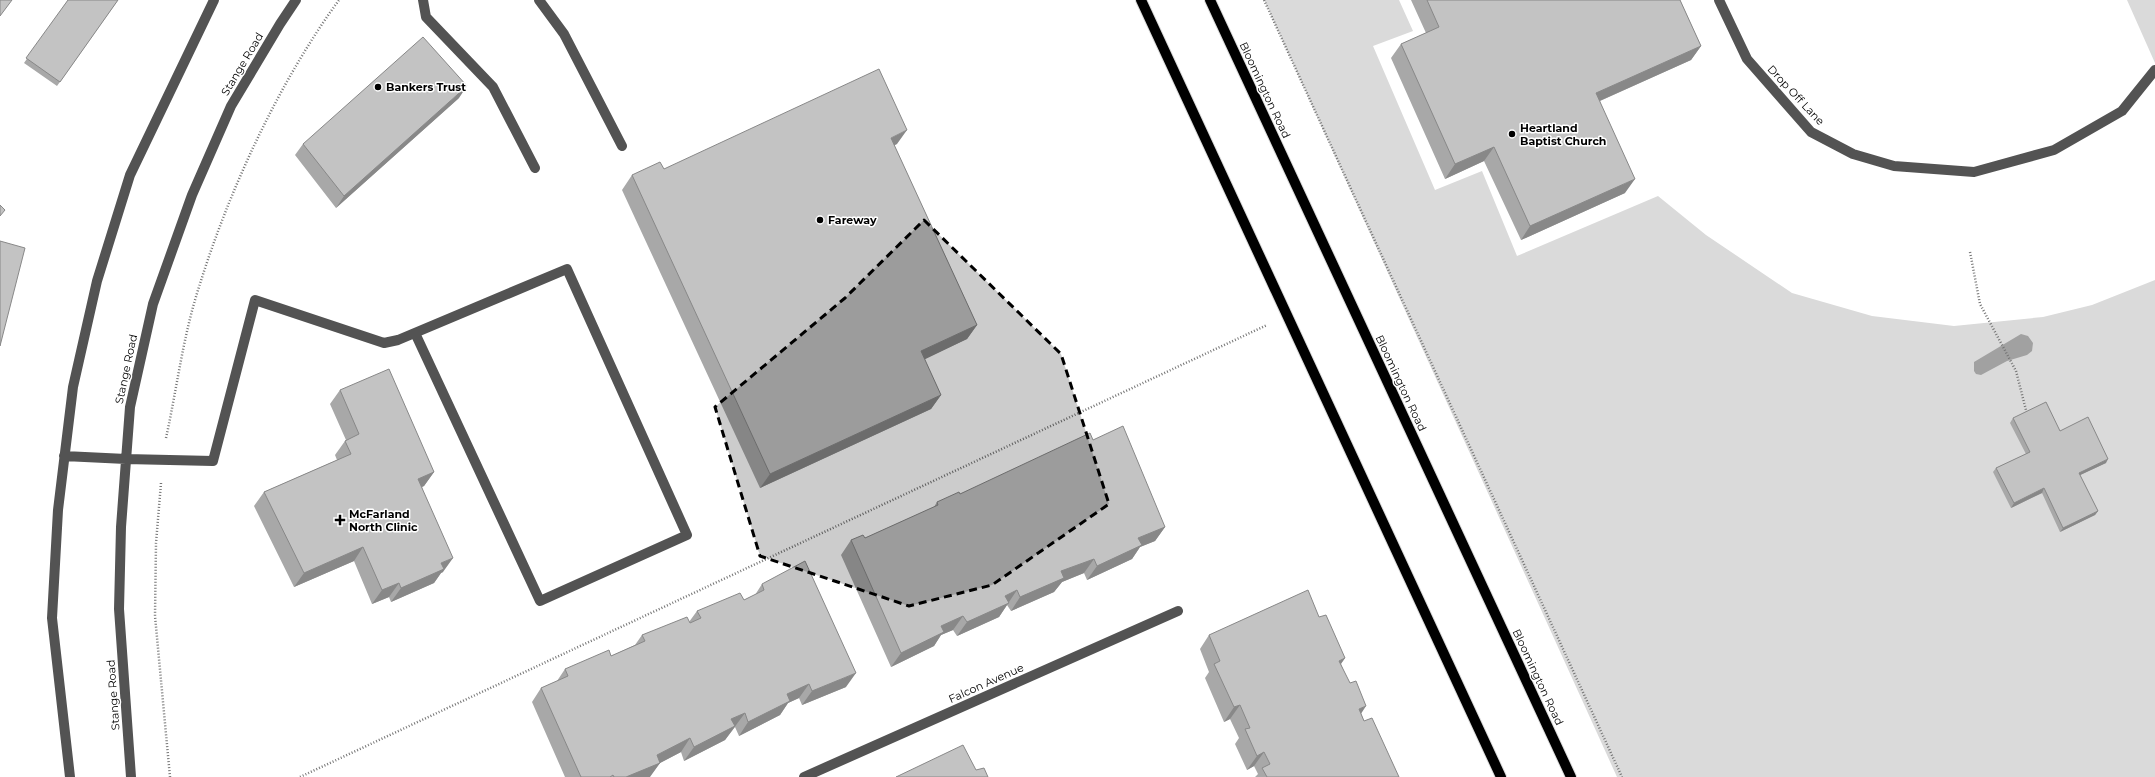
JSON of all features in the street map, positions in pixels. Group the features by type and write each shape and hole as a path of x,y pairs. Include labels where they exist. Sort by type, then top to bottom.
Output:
{"main road":[{"path":"1140,0 1500,777"},
{"name":"Bloomington Road","path":"1210,0 1571,777"}],"street":[{"path":"70,777 52,618 58,510 73,387 97,281 130,175 214,0"},
{"name":"Stange Road","path":"131,777 119,609 121,527 130,406 153,304 192,195 231,106 296,0"},
{"path":"422,0 426,17 493,87 535,168"},
{"path":"539,0 564,34 622,146"},
{"name":"Drop Off Lane","path":"1719,0 1747,60 1811,132 1853,154 1894,166 1974,172 2054,150 2122,111 2155,70"},
{"path":"64,456 213,461 254,300 374,341 384,343 398,340 416,333 568,269 687,535 540,601 416,333"},
{"name":"Falcon Avenue","path":"804,777 1178,611"}],"path":[{"path":"165,439 183,349 198,288 220,225 263,128 292,75 339,0"},
{"path":"1264,0 1622,777"},
{"path":"1970,252 1980,304 2016,371 2027,414"},
{"path":"300,777 1287,316"},
{"path":"161,478 156,542 155,616 170,777"}],"highlighted area":[{"path":"924,220 1061,354 1109,504 992,585 909,606 760,556 715,407 845,298"}],"shaded area":[{"path":"1264,0 1399,0 1413,31 1373,46 1435,190 1482,171 1517,256 1658,196 1706,235 1792,293 1872,316 1954,326 2043,317 2092,305 2155,280 2155,777 1617,777"},
{"path":"2127,0 2155,0 2155,63"},
{"path":"2021,334 2028,336 2033,343 2032,351 2027,355 2007,361 1981,375 1976,374 1974,371 1974,362"}],"building":[{"path":"0,0 12,0 0,16"},
{"path":"68,0 118,0 60,82 26,58"},
{"name":"Heartland Baptist Church","path":"1427,0 1680,0 1701,46 1596,93 1635,179 1530,226 1494,147 1455,164 1401,44 1439,27"},
{"path":"423,37 467,86 344,196 303,144"},
{"path":"879,69 907,130 891,138 977,325 921,351 941,395 770,474 632,175 660,162 664,169"},
{"path":"0,205 5,210 0,216"},
{"path":"0,241 25,248 0,346"},
{"path":"389,369 434,472 418,479 453,558 441,563 444,569 401,588 399,583 382,590 363,547 304,573 264,492 351,454 345,441 359,434 340,390"},
{"path":"2046,402 2060,431 2088,417 2108,459 2079,473 2098,511 2063,528 2044,488 2014,503 1996,468 2030,452 2013,418"},
{"path":"1123,426 1165,527 1138,538 1142,545 1097,566 1094,559 1061,571 1064,578 1020,597 1017,590 1005,596 1009,603 967,622 963,616 941,626 944,632 901,653 851,540 863,535 865,538 938,505 937,502 959,492 960,494 1090,433 1093,440"},
{"path":"805,561 856,673 812,691 809,684 787,694 790,701 748,722 745,713 731,719 735,726 694,747 690,738 657,755 660,763 626,777 614,777 613,775 610,777 581,777 541,688 568,676 565,669 609,650 611,656 645,641 642,635 687,617 690,623 701,618 697,611 740,593 744,600 764,590 762,584"},
{"path":"1308,590 1319,617 1326,615 1345,658 1339,661 1350,683 1356,681 1366,706 1359,709 1364,721 1372,718 1399,777 1267,777 1262,768 1270,764 1264,752 1257,756 1245,729 1250,728 1240,705 1234,707 1214,664 1220,661 1209,635"},
{"path":"963,745 976,770 984,768 988,777 896,777"}],"place":[{"name":"Bankers Trust","path":"378,87"},
{"name":"Heartland Baptist Church","path":"1512,134"},
{"name":"Fareway","path":"820,220"},
{"name":"McFarland North Clinic","path":"340,520"}]}
